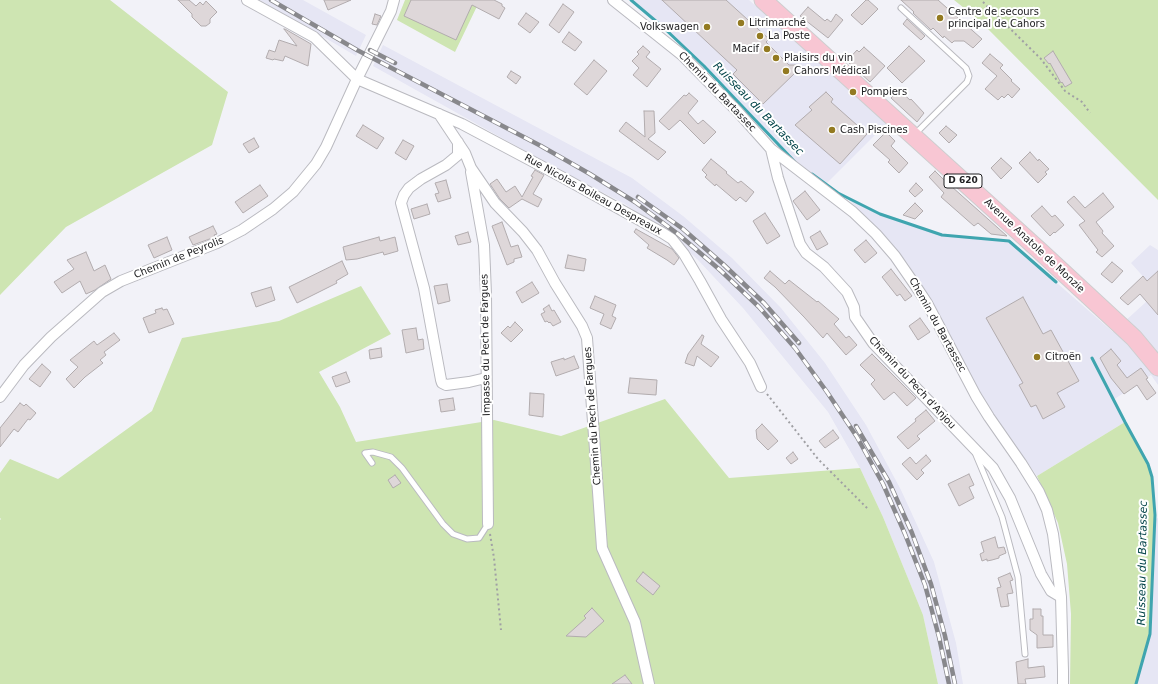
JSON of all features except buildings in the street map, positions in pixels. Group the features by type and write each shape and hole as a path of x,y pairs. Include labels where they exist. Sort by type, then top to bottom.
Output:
{"main road":[{"name":"Avenue Anatole de Monzie","path":"763,0 1134,338 1158,367"}],"street":[{"path":"247,0 314,37 357,79"},
{"name":"Chemin de Peyrolis","path":"0,397 24,365 51,337 102,292 121,281 217,244 242,230 273,209 293,192 316,164 326,147 357,79 391,11 394,0"},
{"name":"Chemin du Bartassec","path":"613,0 682,54 738,112 771,149 854,212 895,256 927,303 976,396 989,418 1040,492 1047,510 1053,534 1061,597 1063,684"},
{"name":"Rue Nicolas Boileau Despreaux","path":"357,79 462,124 560,176 672,239 684,254 721,319 750,363 761,387"},
{"name":"Chemin du Pech de Fargues","path":"439,114 465,153 471,168 495,203 523,232 537,250 555,283 582,326 587,338 602,548 635,622 649,684"},
{"path":"458,142 458,154 446,165 421,179 409,188 401,203 424,288 442,383 446,385 486,378"},
{"name":"Chemin du Pech d'Anjou","path":"771,149 778,178 800,244 806,253 824,267 847,292 854,307 855,318 873,343 993,468 1010,498 1041,574 1051,591 1061,597"},
{"name":"Impasse du Pech de Fargues","path":"471,168 484,245 486,294 488,524"}],"lane":[{"path":"900,8 966,68 969,76 967,82 913,136"},
{"name":"Chemin du Pech d'Anjou","path":"974,448 1002,517 1018,578 1025,654"},
{"path":"372,463 365,453 373,452 391,457 402,468 443,524 453,534 467,539 479,538 488,524"}],"path":[{"path":"983,2 1041,59 1065,91 1082,102 1090,113"},
{"path":"761,387 818,459 868,509"},
{"path":"488,524 494,558 502,630"}],"shaded area":[{"path":"260,0 303,0 366,35 356,56"},
{"path":"631,0 749,0 887,123 826,184 795,162 704,66 664,28"},
{"path":"383,45 632,178 683,216 732,258 781,308 825,363 866,425 901,490 934,562 956,643 963,684 938,684 923,615 883,517 860,468 828,412 743,308 697,259 668,233 625,204 552,166 373,66"},
{"path":"845,196 881,214 942,235 1009,241 1113,332 1157,292 1131,263 1150,245 1158,250 1158,385 1151,375 1113,400 1125,422 1037,476 990,410 908,264 888,239"},
{"path":"1158,518 1158,684 1136,684 1150,634 1155,519"}],"green space":[{"path":"0,0 110,0 228,92 212,145 66,227 0,295"},
{"path":"405,0 480,0 455,52 397,20"},
{"path":"954,0 1158,0 1158,200 979,20"},
{"path":"361,286 391,334 319,372 340,407 356,442 494,420 561,436 665,399 729,478 860,468 883,517 923,615 938,684 0,684 0,473 10,459 58,479 152,411 182,338 279,321"},
{"path":"1125,422 1148,464 1152,477 1155,515 1150,634 1136,684 1070,684 1071,614 1067,564 1058,523 1037,476"}],"waterway":[{"name":"Ruisseau du Bartassec","path":"631,0 664,28 704,66 795,162"},
{"name":"Ruisseau du Bartassec","path":"812,174 838,193 880,214 942,235 1009,241 1056,282"},
{"name":"Ruisseau du Bartassec","path":"1092,358 1148,464 1152,477 1155,515 1150,634 1136,684"}],"railway":[{"path":"271,0 357,50 541,146 635,202 678,234 720,270 759,307 795,348 827,392 857,437 883,484 925,585 939,637 949,684"},
{"path":"370,50 395,63"},
{"path":"638,197 683,229 724,265 764,303 799,343"},
{"path":"856,426 889,482 912,533 931,584 945,636 955,684"}],"place":[{"name":"Centre de secours principal de Cahors","path":"940,18"},
{"name":"Litrimarché","path":"741,23"},
{"name":"Volkswagen","path":"707,27"},
{"name":"La Poste","path":"760,36"},
{"name":"Macif","path":"767,49"},
{"name":"Plaisirs du vin","path":"776,58"},
{"name":"Cahors Médical","path":"786,71"},
{"name":"Pompiers","path":"853,92"},
{"name":"Cash Piscines","path":"832,130"},
{"name":"Citroën","path":"1037,357"}]}
